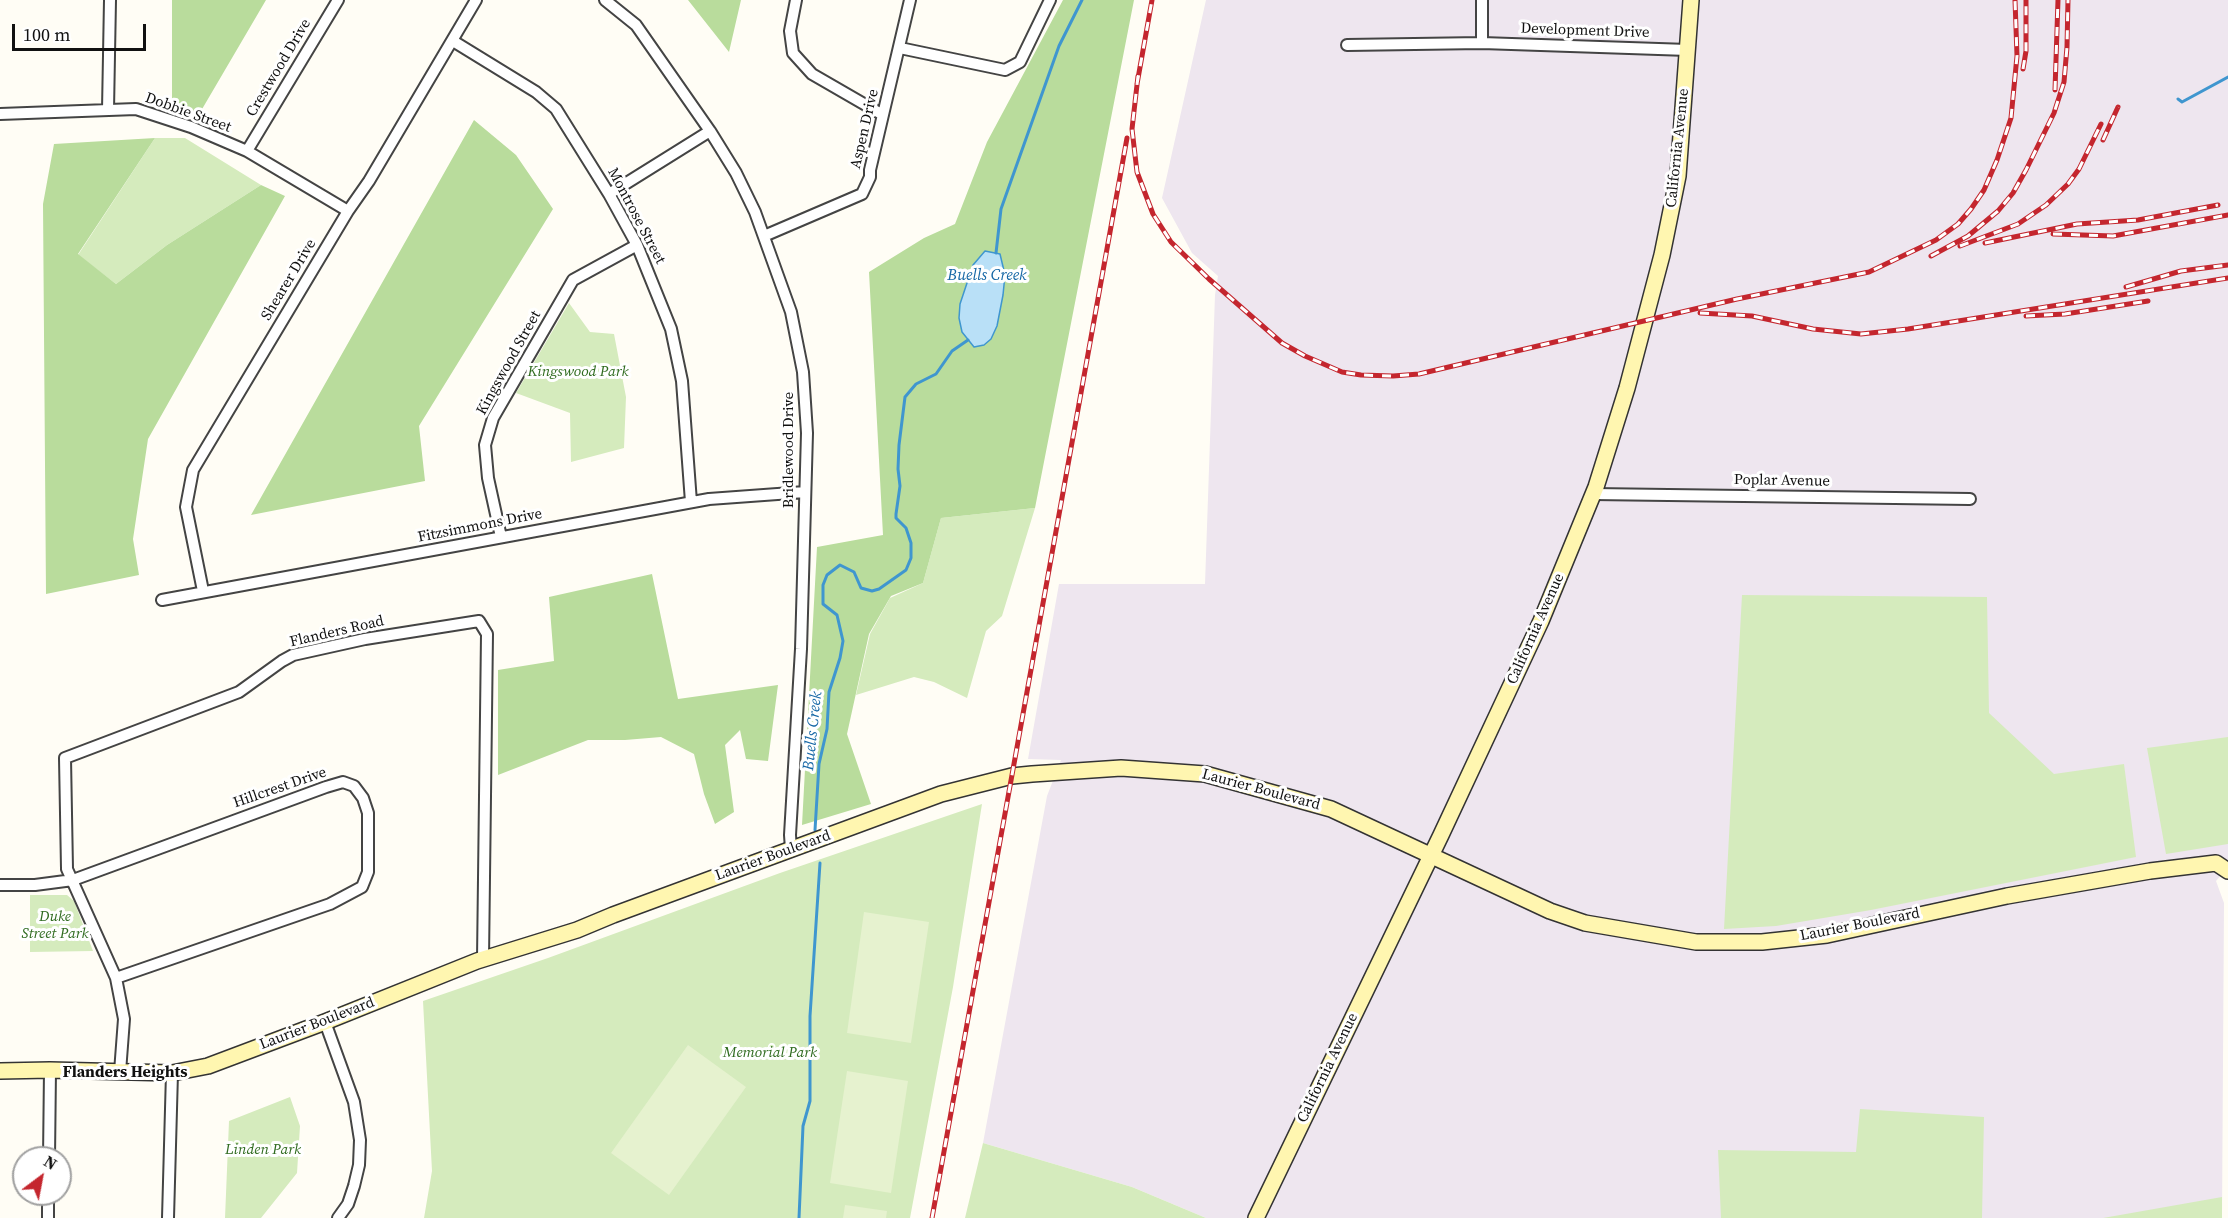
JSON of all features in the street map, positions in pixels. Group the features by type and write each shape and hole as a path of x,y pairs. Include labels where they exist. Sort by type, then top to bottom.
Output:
{"street":[{"path":"108,110 110,0"},
{"name":"Crestwood Drive","path":"247,152 338,0"},
{"name":"Shearer Drive","path":"203,591 186,507 193,470 476,0"},
{"name":"Bridlewood Drive","path":"605,0 636,25 710,131 736,173 755,212 791,312 803,372 807,433 801,649 791,849"},
{"path":"796,0 790,31 793,53 813,74 883,115"},
{"name":"Aspen Drive","path":"764,236 862,194 870,177 910,0"},
{"path":"900,48 1005,70 1020,62 1050,0"},
{"path":"1482,0 1482,43"},
{"name":"California Avenue","path":"1256,1218 1542,621 1593,494 1628,388 1662,255 1678,176 1691,0"},
{"name":"Montrose Street","path":"453,41 536,92 556,109 638,245 671,329 681,381 691,502"},
{"name":"Development Drive","path":"1347,45 1482,43 1688,50"},
{"name":"Dobbie Street","path":"0,114 136,109 191,127 247,152 348,211"},
{"path":"609,194 710,131"},
{"name":"Kingswood Street","path":"501,537 488,478 485,445 493,418 573,280 638,245"},
{"name":"Fitzsimmons Drive","path":"162,600 708,499 805,492"},
{"name":"Poplar Avenue","path":"1593,494 1970,499"},
{"name":"Flanders Road","path":"120,1072 124,1019 116,978 67,869 65,758 238,692 293,655 365,639 479,621 487,634 483,959"},
{"name":"Laurier Boulevard","path":"0,1071 172,1073 208,1066 483,959 578,930 941,794 1012,776 1121,768 1205,774 1320,806 1360,821 1550,911 1585,923 1696,942 1762,942 1827,935 2007,896 2150,871 2222,867"},
{"name":"Hillcrest Drive","path":"73,880 146,851 343,782 354,786 363,798 368,813 368,872 362,887 330,904 116,978"},
{"path":"0,885 35,885 73,880"},
{"path":"325,1022 354,1102 360,1140 354,1186 348,1204 338,1218"},
{"path":"49,1146 50,1070"},
{"path":"168,1218 172,1073"}],"shaded area":[{"path":"1206,0 2228,0 2228,867 2216,881 2224,903 2222,1218 1206,1218 1132,1187 983,1143 1047,796 1061,760 1028,759 1059,584 1205,584 1215,295 1218,276 1192,253 1162,198"}],"green space":[{"path":"172,0 266,0 198,116 172,101"},
{"path":"688,0 741,0 729,52"},
{"path":"1063,0 1134,0 1035,508 941,518 923,583 891,596 869,634 847,734 871,804 802,825 817,547 883,535 869,272 924,238 955,224 987,142"},
{"path":"474,120 516,155 553,209 419,426 425,481 251,515"},
{"path":"155,138 185,138 261,185 167,245 116,284 78,255"},
{"path":"155,138 78,254 116,284 167,245 261,185 285,196 148,439 133,539 139,575 46,594 43,204 54,144"},
{"name":"Kingswood Park","path":"569,303 590,332 614,334 626,397 624,448 571,462 570,413 516,393"},
{"path":"1035,508 1002,616 986,631 967,698 934,682 914,677 856,695 870,634 890,598 923,583 941,518"},
{"path":"652,574 678,699 778,685 768,761 746,759 740,730 725,745 734,812 715,824 704,794 694,754 661,737 588,740 498,775 498,670 554,661 549,597"},
{"path":"1742,595 1987,597 1989,713 2054,774 2124,764 2136,857 1871,910 1776,926 1724,929"},
{"path":"2228,737 2228,844 2166,854 2147,748"},
{"name":"Memorial Park","path":"982,804 953,987 910,1218 424,1218 432,1171 423,1001 780,873"},
{"name":"Duke Street Park","path":"30,895 67,895 74,901 93,951 30,952"},
{"path":"864,912 929,922 911,1043 847,1033"},
{"path":"688,1045 746,1087 669,1195 611,1153"},
{"path":"847,1071 908,1081 891,1193 830,1183"},
{"name":"Linden Park","path":"290,1097 300,1126 297,1173 261,1218 225,1218 229,1121"},
{"path":"1860,1109 1984,1117 1982,1218 1721,1218 1718,1150 1856,1152"},
{"path":"983,1143 1132,1187 1206,1218 965,1218"},
{"path":"2222,1197 2222,1218 2103,1218"},
{"path":"845,1205 887,1211 886,1218 843,1218"}],"water":[{"name":"Buells Creek","path":"985,251 1000,254 1005,275 1003,295 997,326 991,339 984,345 974,347 962,332 959,318 960,304 973,265"}],"waterway":[{"path":"996,253 1001,209 1059,46 1082,0"},
{"path":"2178,99 2182,102 2228,77"},
{"name":"Buells Creek","path":"815,830 819,764 827,729 829,692 843,641 837,615 823,604 823,585 827,575 840,565 854,572 861,588 872,591 879,589 906,570 911,558 911,543 906,528 896,518 900,486 899,445 905,397 916,384 936,374 952,351 968,340"},
{"name":"Buells Creek","path":"799,1218 803,1126 810,1101 810,1016 820,863"}],"railway":[{"path":"1137,84 1152,0"},
{"path":"1138,76 1132,129 1137,172 1153,214 1171,242 1282,343 1305,356 1342,372 1393,376 1419,374 1737,299 1869,272 1936,240 1958,224 1984,190 2011,118 2017,56 2015,0"},
{"path":"2023,69 2026,51 2026,0"},
{"path":"2055,90 2058,0"},
{"path":"1931,256 1968,236 1998,211 2013,193 2026,170 2054,113 2064,82 2068,0"},
{"path":"2103,140 2118,107"},
{"path":"1960,246 2018,224 2046,205 2068,184 2079,169 2101,124"},
{"path":"932,1218 1127,138"},
{"path":"1985,243 2077,224 2138,220 2218,205"},
{"path":"2053,234 2113,236 2228,215"},
{"path":"2126,287 2181,271 2228,265"},
{"path":"1700,313 1752,316 1813,329 1861,334 1908,329 2228,278"},
{"path":"2026,316 2065,314 2148,301"}],"district":[{"name":"Flanders Heights","path":"125,1073"}]}
